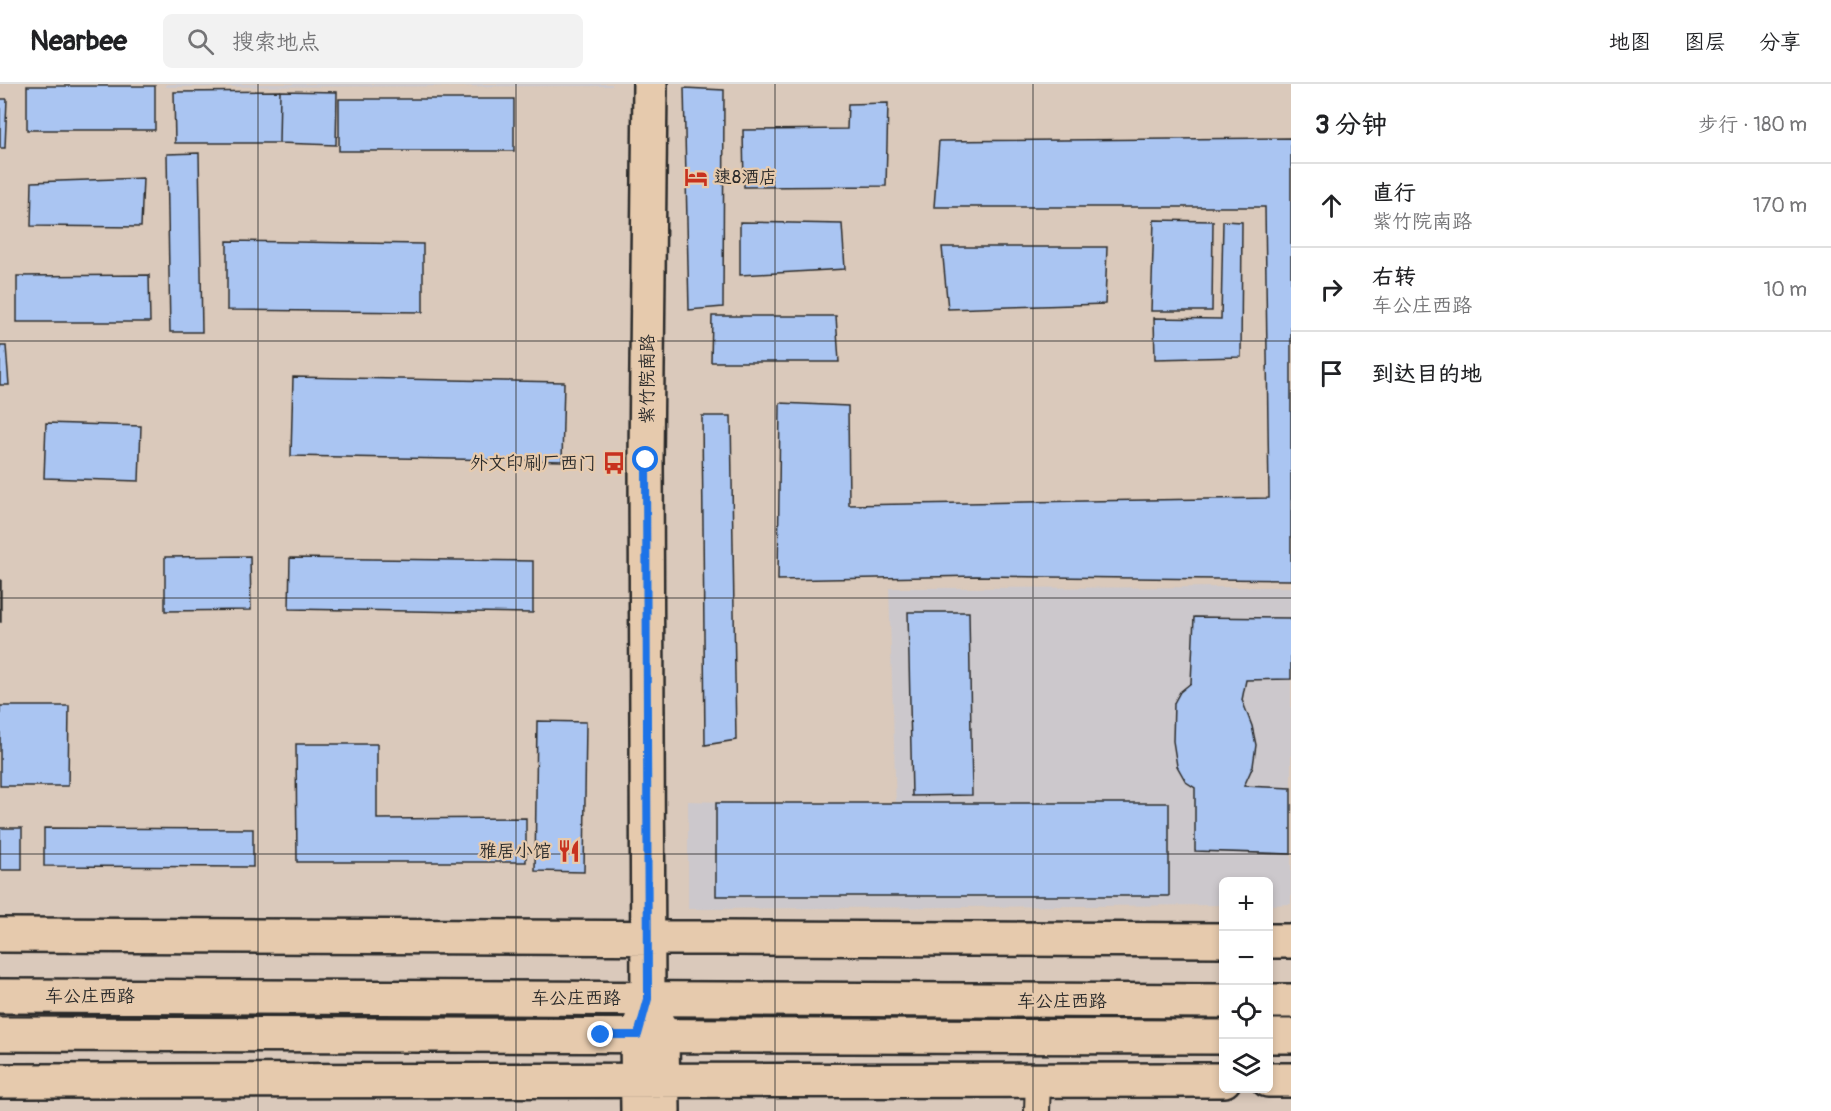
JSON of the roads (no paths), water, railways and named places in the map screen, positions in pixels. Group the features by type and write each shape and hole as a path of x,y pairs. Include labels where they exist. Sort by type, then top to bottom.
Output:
{"street":[{"name":"紫竹院南路","path":"650,84 646,460 650,1095"},
{"path":"0,935 1219,940"},
{"path":"1273,940 1291,941"},
{"name":"车公庄西路","path":"0,996 1219,1001"},
{"path":"1273,1036 1291,1036 1283,1001"},
{"name":"车公庄西路","path":"0,1034 1219,1037"},
{"path":"0,1081 650,1095 1038,1095 1219,1080"},
{"path":"1273,1080 1291,1080"}],"place":[{"name":"速8酒店","path":"696,177"},
{"name":"外文印刷厂西门","path":"614,463"},
{"name":"雅居小馆","path":"569,851"}]}
